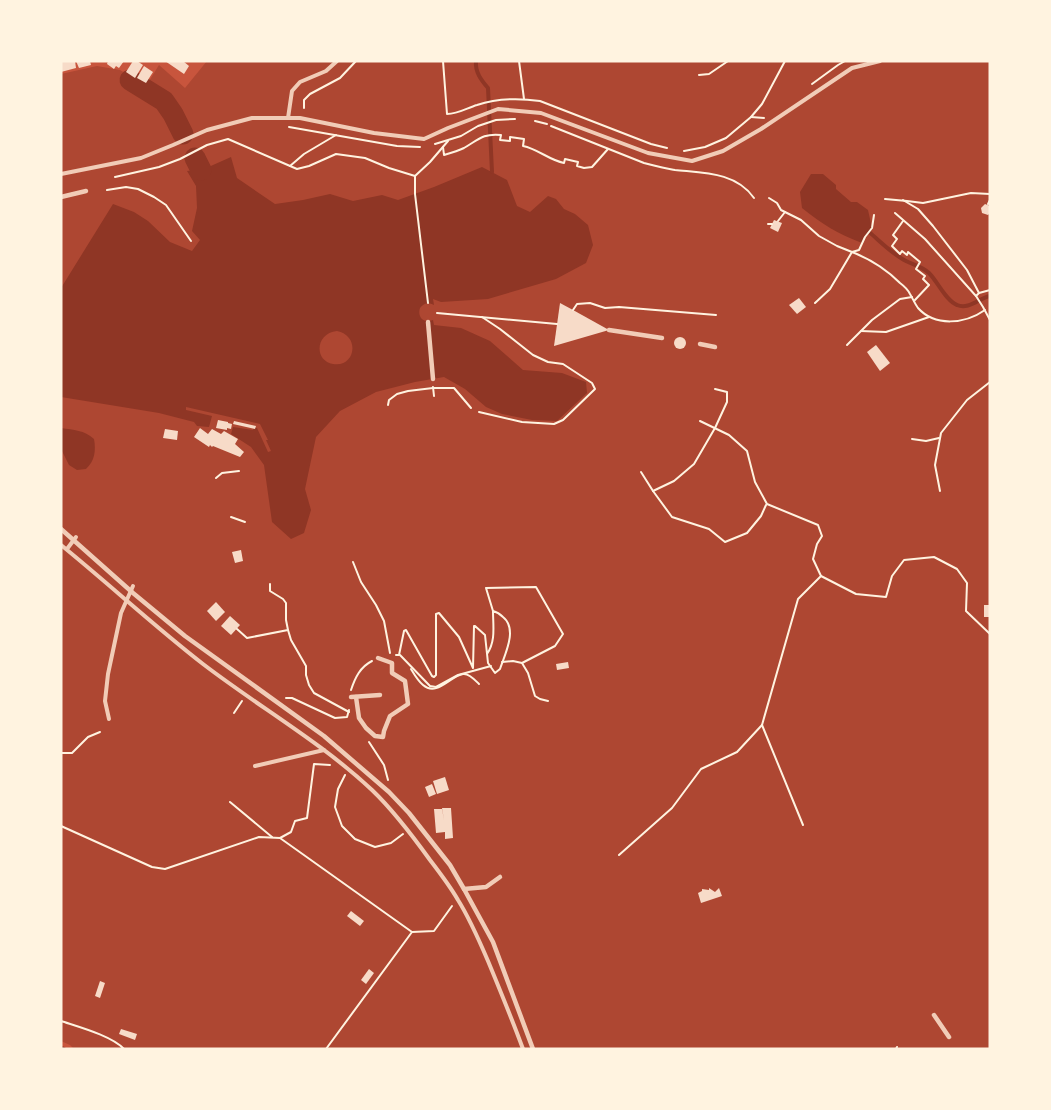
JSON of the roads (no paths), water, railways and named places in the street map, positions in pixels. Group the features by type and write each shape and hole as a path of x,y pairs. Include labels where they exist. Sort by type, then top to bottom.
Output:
{"street":[{"path":"61,197 86,192"},
{"path":"428,322 433,379"},
{"path":"609,330 662,338"},
{"path":"700,344 715,347"},
{"path":"61,529 75,538 82,549 185,636 324,736 360,766 409,813 450,866 493,942 533,1049"},
{"path":"356,697 359,718 374,736 383,737 390,716 408,704 405,681 392,673 392,663 378,658"},
{"path":"350,697 380,695"},
{"path":"464,889 486,887 500,877"},
{"path":"934,1015 949,1037"}],"lane":[{"path":"288,118 292,92 300,82 326,71 337,61"},
{"path":"61,174 141,158 207,130 252,118 300,118 374,133 424,139 498,109 541,112 648,154 692,161 724,151 761,129 852,68 880,61"},
{"path":"67,549 75,538"},
{"path":"61,545 152,623 205,665 324,750 393,810 458,900 475,932 523,1049"},
{"path":"109,719 105,701 108,674 121,613 133,586"},
{"path":"255,766 324,750"}],"waterway":[{"path":"476,61 476,69 479,76 488,88 492,172"},
{"path":"130,80 164,101 183,134"},
{"path":"195,158 201,170"},
{"path":"869,232 896,255 927,271 953,303 966,306 990,296"}]}
